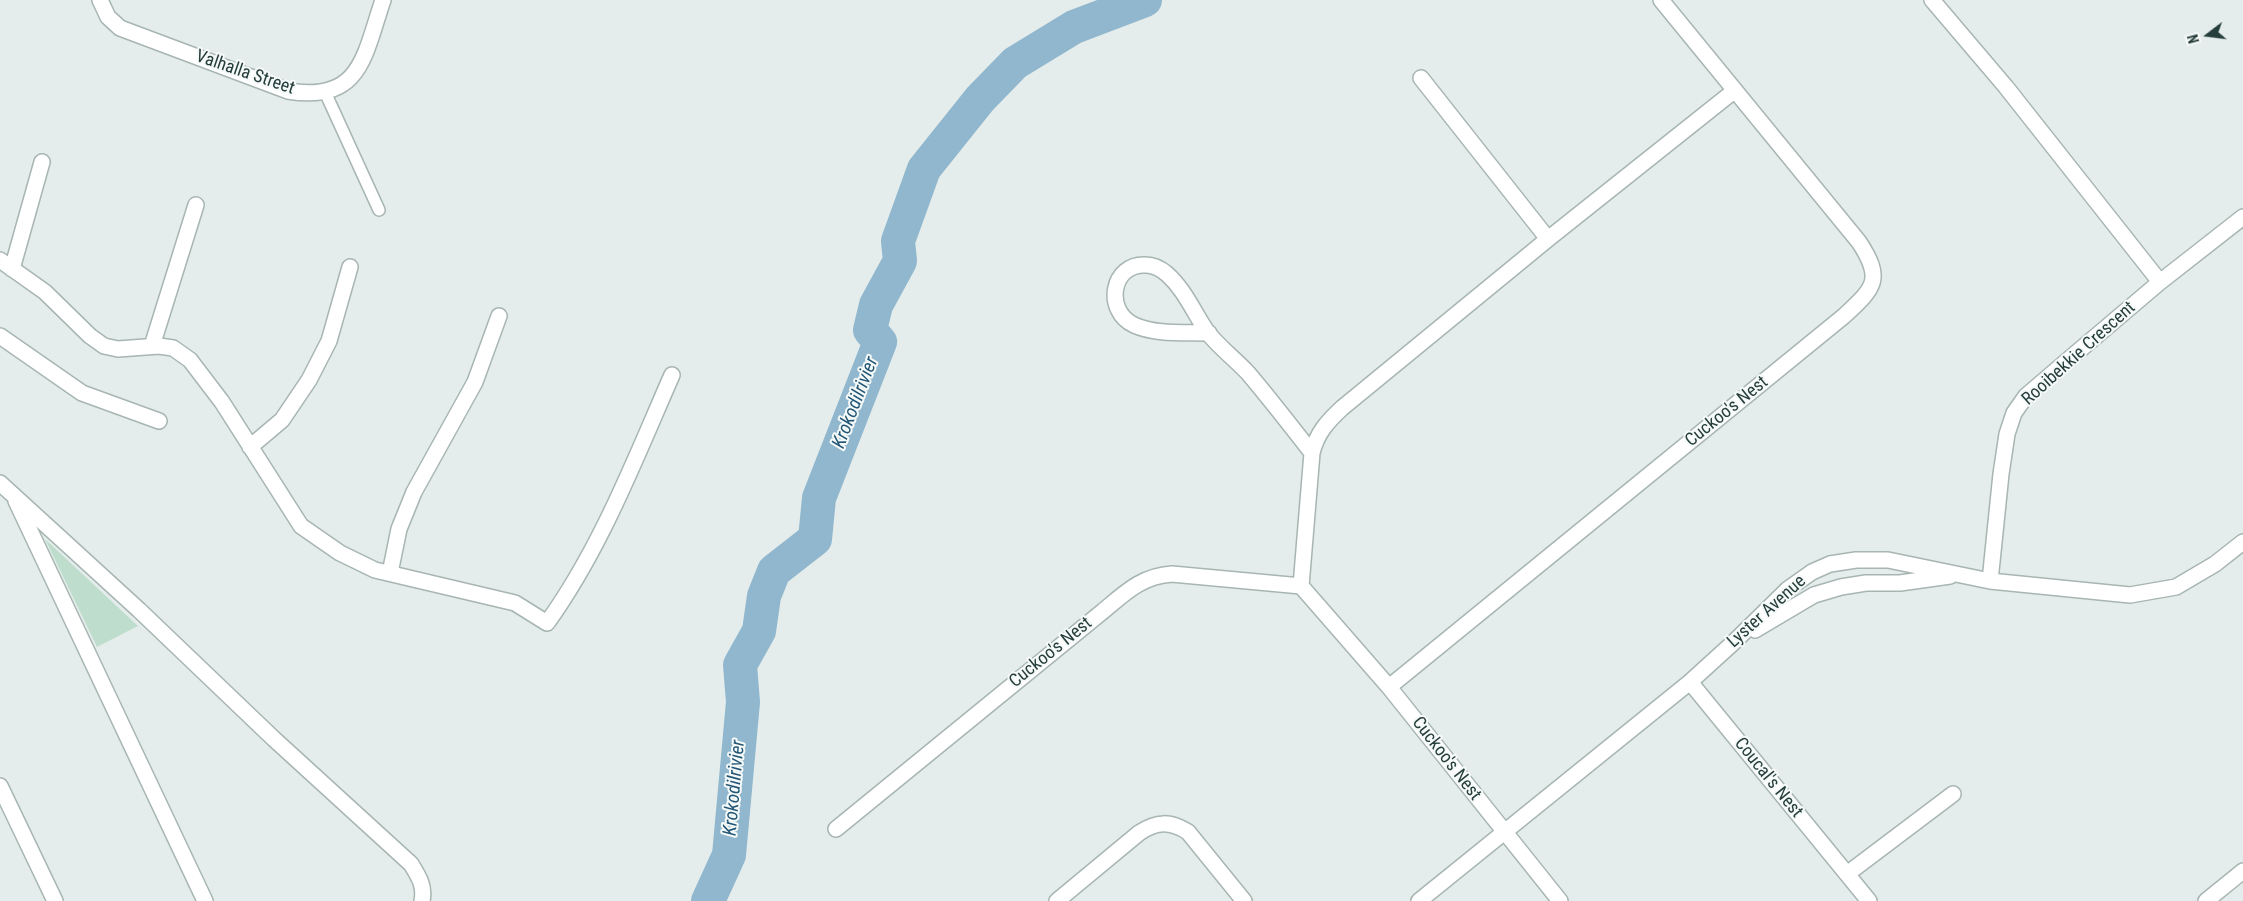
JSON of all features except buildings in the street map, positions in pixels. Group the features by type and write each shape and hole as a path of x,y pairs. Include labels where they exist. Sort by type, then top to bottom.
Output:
{"street":[{"name":"Valhalla Street","path":"100,0 108,17 120,28 288,91 306,94 325,92 341,86 353,76 361,62 383,0"},
{"name":"Cuckoo's Nest","path":"1389,687 1844,316 1865,296 1873,285 1874,270 1860,242 1661,0"},
{"path":"1932,0 2006,87 2160,282"},
{"path":"1421,78 1548,240"},
{"path":"1301,586 1312,453 1316,438 1326,422 1734,91"},
{"path":"42,162 4,266 45,292 90,336 104,346 118,349 152,346 172,348 190,360 222,402 301,526 340,553 375,570 515,603 547,623 568,594 620,493 672,374"},
{"path":"152,346 196,204"},
{"name":"Rooibekkie Crescent","path":"1990,581 2002,464 2007,434 2014,412 2026,396 2160,282 2243,217"},
{"path":"1209,334 1146,329 1132,324 1123,316 1116,304 1114,290 1117,280 1124,272 1145,265 1156,266 1167,274 1185,295 1209,334 1248,374 1312,453"},
{"path":"250,447 282,420 309,380 329,341 350,267"},
{"path":"390,573 399,529 414,492 475,382 500,316"},
{"path":"0,336 82,393 159,421"},
{"path":"0,483 140,610 274,739 411,864 420,877 424,891 422,901"},
{"path":"13,496 205,901"},
{"name":"Lyster Avenue","path":"1419,901 1690,682 1788,589 1812,572 1830,564 1856,560 1888,560 1990,581 2130,595 2176,587 2196,578 2243,542"},
{"name":"Cuckoo's Nest","path":"836,829 1145,579 1156,575 1172,574 1301,586 1389,687 1560,901"},
{"path":"1734,642 1814,595 1823,592 1849,586 1900,583 1956,575"},
{"name":"Coucal's Nest","path":"1690,682 1869,901"},
{"path":"0,786 55,901"},
{"path":"1847,874 1953,794"},
{"path":"1057,901 1139,833 1151,825 1163,823 1176,824 1188,832 1244,901"},
{"path":"2206,901 2243,871"}],"lane":[{"path":"325,92 379,210"}],"green space":[{"path":"45,539 138,626 97,647"}],"waterway":[{"name":"Krokodilrivier","path":"708,901 729,855 743,702 740,665 759,631 764,596 774,571 815,539 819,498 880,342 870,330 876,305 900,261 898,241 924,169 980,99 1015,63 1074,27 1145,0"}]}
